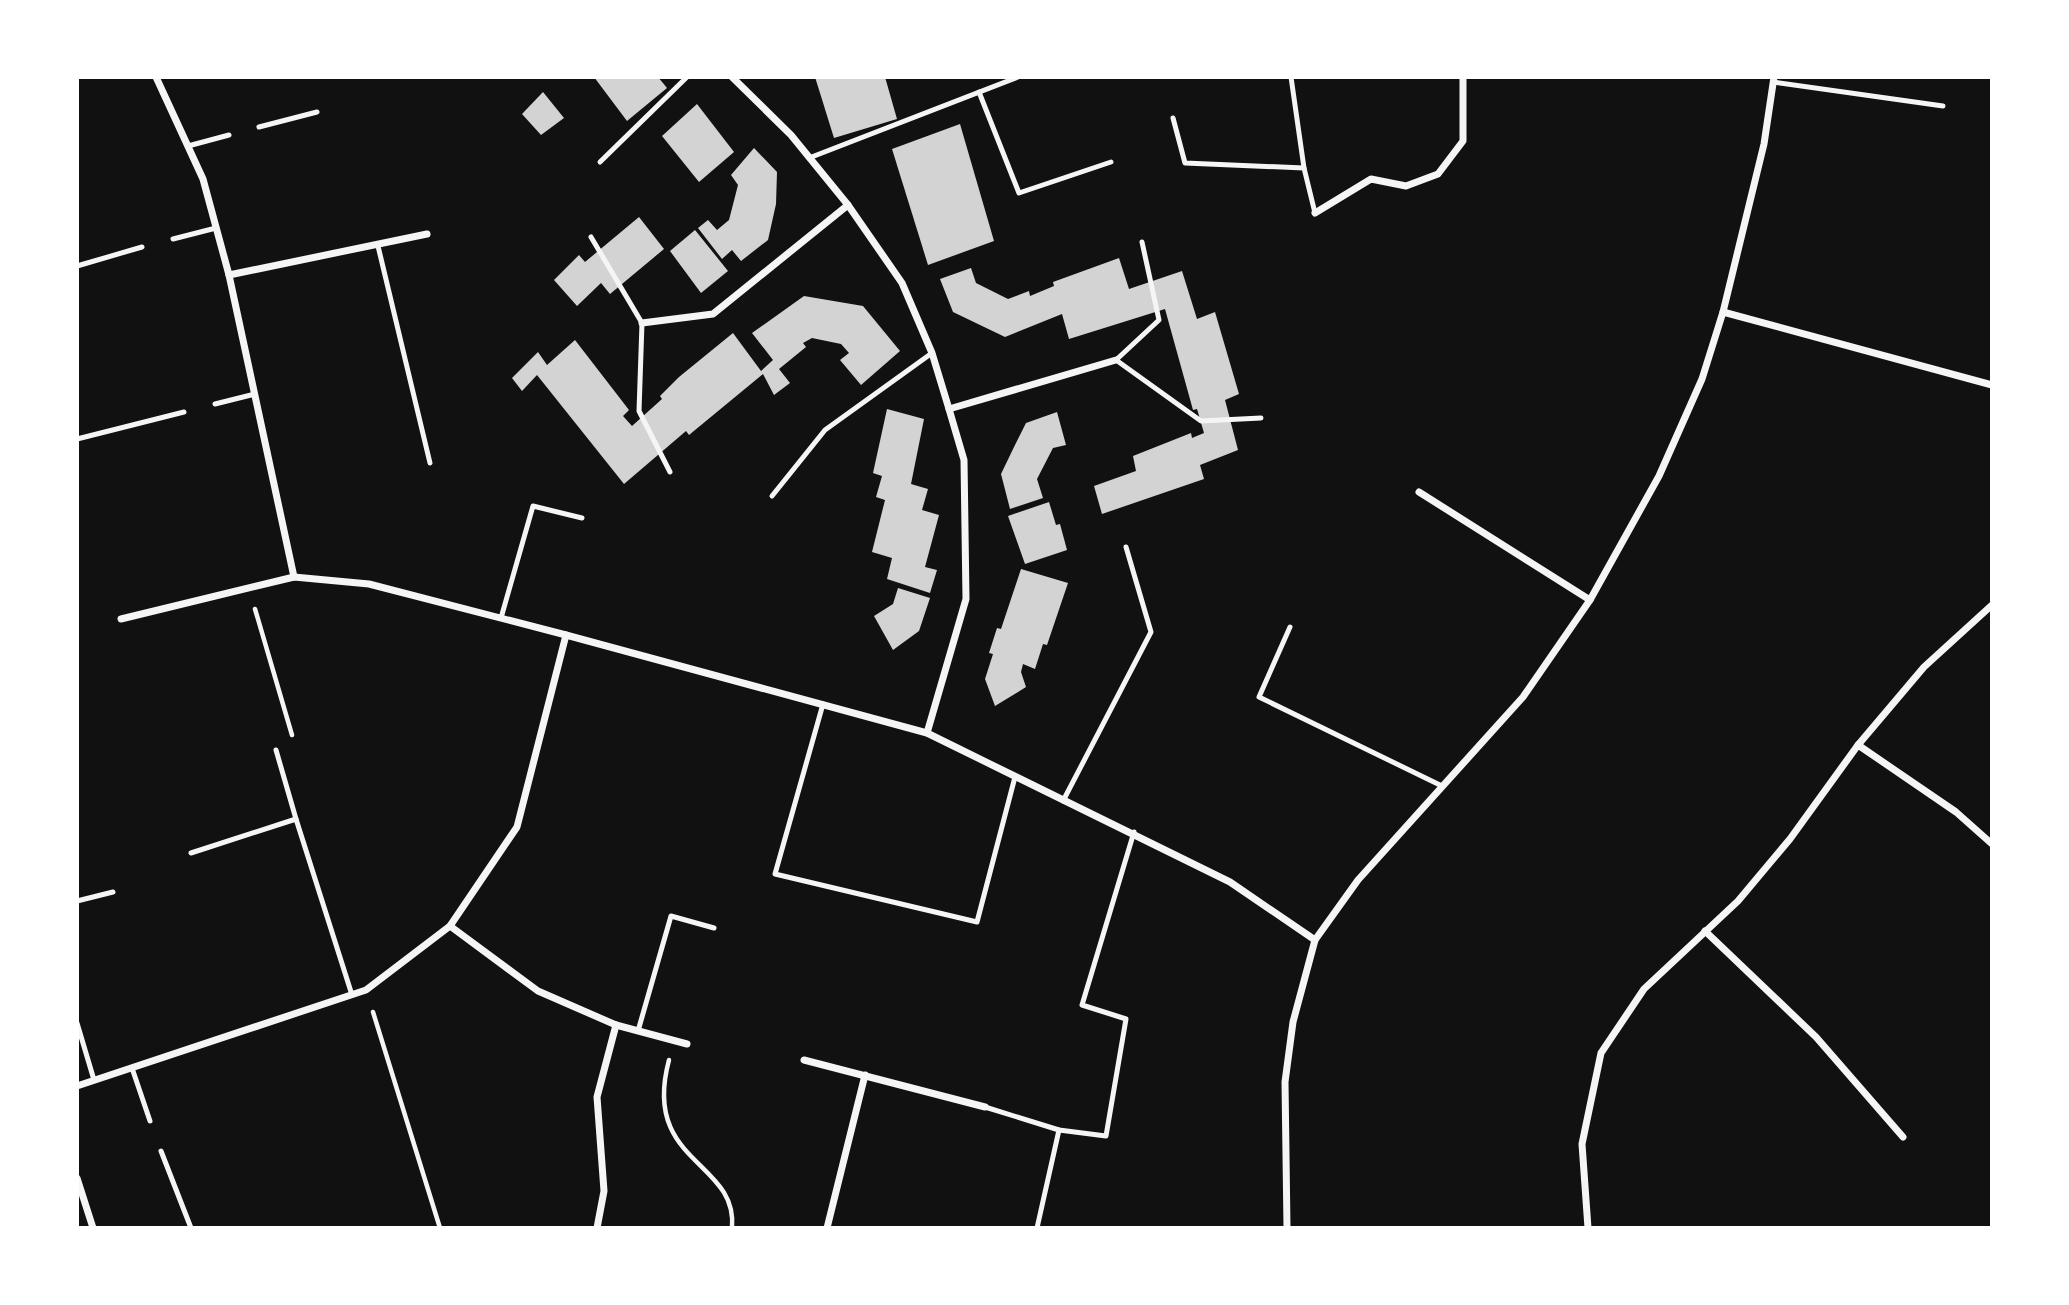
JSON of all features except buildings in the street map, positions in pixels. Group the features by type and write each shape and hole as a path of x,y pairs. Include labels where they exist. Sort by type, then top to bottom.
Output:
{"street":[{"path":"156,77 203,179 229,275 294,577"},
{"path":"732,77 809,158 848,205 902,283 932,353 964,460 966,599 927,733"},
{"path":"1315,213 1371,179 1406,186 1438,174 1463,141 1463,77"},
{"path":"1287,1228 1285,1082 1293,1022 1315,940 1358,880 1523,697 1590,600 1659,476 1702,379 1723,312 1765,144 1774,79"},
{"path":"642,323 713,314 848,205"},
{"path":"229,275 427,234"},
{"path":"1723,312 1992,385"},
{"path":"948,409 1116,360"},
{"path":"1419,492 1590,600"},
{"path":"121,619 294,577 369,584 566,635 927,733 1063,801 1134,832 1230,882 1315,940"},
{"path":"1588,1228 1582,1144 1601,1053 1644,989 1738,901 1790,839 1858,745 1924,667 1992,605"},
{"path":"77,1086 366,990 450,926 517,827 566,635"},
{"path":"1858,745 1956,812 1992,844"},
{"path":"450,926 538,990 616,1025 687,1044"},
{"path":"1705,931 1816,1037 1903,1136"},
{"path":"597,1228 604,1191 597,1097 616,1025"},
{"path":"804,1060 985,1107"},
{"path":"827,1228 865,1075"},
{"path":"77,1178 93,1228"}],"lane":[{"path":"600,162 687,77"},
{"path":"809,158 1018,77"},
{"path":"1291,77 1304,168 1315,213"},
{"path":"1774,79 1943,106"},
{"path":"979,92 1019,193 1111,162"},
{"path":"259,127 317,112"},
{"path":"1173,118 1185,163 1304,168"},
{"path":"188,146 229,135"},
{"path":"173,239 216,228"},
{"path":"592,237 642,323 639,411 670,472"},
{"path":"1142,242 1159,320 1116,360 1201,421 1261,418"},
{"path":"378,246 430,463"},
{"path":"77,266 142,247"},
{"path":"772,496 825,430 932,353"},
{"path":"215,404 255,394"},
{"path":"77,439 184,412"},
{"path":"501,618 533,506 582,518"},
{"path":"1063,801 1151,632 1126,547"},
{"path":"1290,627 1259,697 1442,786"},
{"path":"823,705 775,874 977,922 1015,777"},
{"path":"276,750 352,995"},
{"path":"191,853 296,819"},
{"path":"985,1107 1059,1130 1106,1136 1126,1019 1082,1005 1134,832"},
{"path":"77,901 113,892"},
{"path":"639,1031 671,916 714,928"},
{"path":"77,1023 94,1080"},
{"path":"132,1068 150,1121"},
{"path":"1037,1228 1059,1130"},
{"path":"161,1151 191,1228"}],"path":[{"path":"675,1041 665,1077 664,1105 669,1128 724,1192 733,1216 732,1228"}]}
